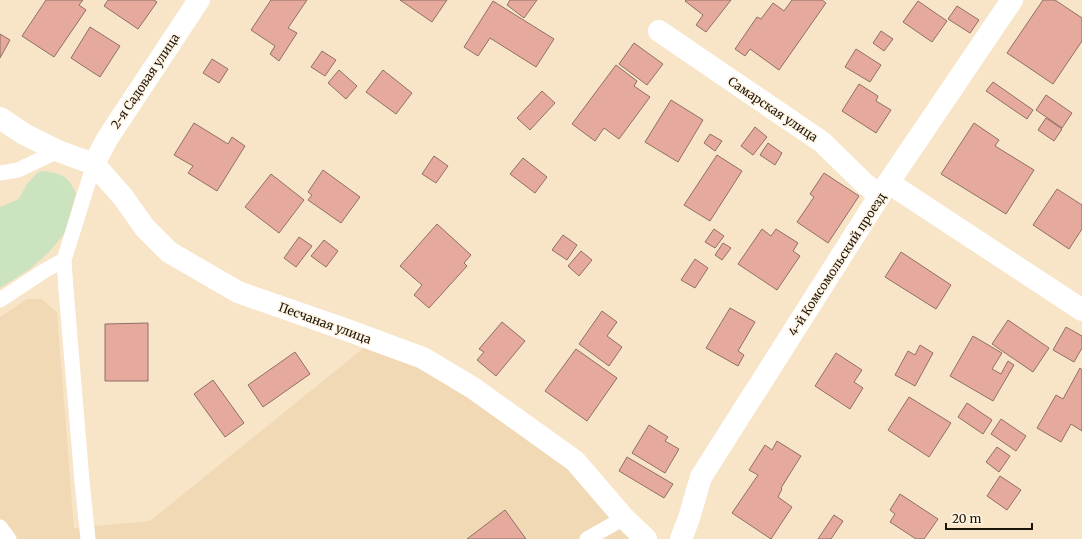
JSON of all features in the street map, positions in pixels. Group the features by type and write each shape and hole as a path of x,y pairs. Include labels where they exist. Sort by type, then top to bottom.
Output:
{"street":[{"name":"2-я Садовая улица","path":"94,164 107,139 199,0"},
{"name":"4-й Комсомольский проезд","path":"681,539 701,477 885,189 1012,0"},
{"name":"Самарская улица","path":"659,31 822,142 865,184 885,189 1081,307"},
{"name":"Песчаная улица","path":"0,118 24,134 58,151 94,164 123,196 144,228 169,252 238,292 423,358 473,388 575,461 624,518 646,539"}],"lane":[{"path":"0,173 18,170 58,151"},
{"path":"88,539 77,428 64,260 94,164"},
{"path":"0,300 44,271 64,260"},
{"path":"587,539 624,518"},
{"path":"0,527 9,539"}],"shaded area":[{"path":"27,299 42,299 57,312 74,528 150,521 366,346 423,365 567,466 629,539 0,539 0,317"}],"green space":[{"path":"45,171 61,175 67,179 76,193 65,233 49,252 30,269 0,288 0,207 19,199 27,184 38,172"}],"building":[{"path":"46,0 83,0 79,5 86,10 54,57 22,36"},
{"path":"108,0 154,0 157,2 138,29 104,6"},
{"path":"271,0 307,0 288,28 297,33 279,61 270,54 275,46 251,30"},
{"path":"400,0 447,0 432,22"},
{"path":"510,0 537,0 524,18 507,5"},
{"path":"731,0 706,32 696,25 703,15 685,1"},
{"path":"792,0 822,0 826,3 779,70 750,49 745,56 735,49 757,17 761,19 773,3 784,11"},
{"path":"1043,0 1055,0 1082,18 1082,41 1053,84 1007,53"},
{"path":"493,1 554,39 536,67 490,38 478,56 464,47"},
{"path":"918,1 947,21 932,42 903,22"},
{"path":"957,6 979,20 970,33 948,19"},
{"path":"90,27 120,46 100,77 71,58"},
{"path":"881,31 893,39 884,51 873,43"},
{"path":"0,34 10,40 0,58"},
{"path":"634,43 663,64 647,85 619,64"},
{"path":"856,49 881,65 870,82 845,67"},
{"path":"322,51 336,60 325,76 311,67"},
{"path":"212,59 228,69 219,83 203,73"},
{"path":"616,65 637,81 634,86 650,97 619,139 604,128 595,141 572,124"},
{"path":"339,70 357,86 346,99 328,83"},
{"path":"383,70 412,93 396,114 366,92"},
{"path":"993,82 1033,110 1027,119 986,91"},
{"path":"859,84 878,96 876,101 891,110 876,133 842,111"},
{"path":"542,91 555,103 530,130 517,118"},
{"path":"1046,95 1072,113 1062,128 1036,110"},
{"path":"671,100 703,120 678,162 645,142"},
{"path":"1046,118 1062,129 1054,141 1038,130"},
{"path":"194,123 228,144 232,137 245,146 217,191 188,173 193,166 174,155"},
{"path":"974,123 999,140 995,146 1034,170 1006,214 941,174"},
{"path":"755,127 767,137 753,155 741,146"},
{"path":"710,134 722,141 715,151 704,143"},
{"path":"768,143 782,153 775,165 760,155"},
{"path":"717,155 742,171 710,221 684,205"},
{"path":"434,156 448,166 436,183 422,174"},
{"path":"523,158 547,177 535,193 510,174"},
{"path":"323,170 360,197 341,223 308,200 312,195 308,192"},
{"path":"824,173 859,196 828,243 797,222 814,197 810,194"},
{"path":"271,174 304,200 279,233 245,207"},
{"path":"1057,189 1082,205 1082,229 1069,249 1033,225"},
{"path":"437,224 471,255 464,263 467,266 429,308 414,295 422,285 400,266"},
{"path":"714,229 724,236 715,248 705,242"},
{"path":"762,229 771,236 776,229 798,243 793,251 800,256 777,290 738,264"},
{"path":"563,235 577,245 567,260 552,250"},
{"path":"299,237 312,246 296,267 284,258"},
{"path":"324,240 338,251 326,267 311,256"},
{"path":"723,243 731,248 722,260 715,255"},
{"path":"581,251 592,260 579,276 568,266"},
{"path":"901,252 951,285 936,309 885,277"},
{"path":"695,259 708,268 695,288 681,280"},
{"path":"730,308 755,322 738,351 744,355 738,366 706,348"},
{"path":"602,311 617,322 607,336 622,347 609,366 579,344"},
{"path":"1008,320 1049,348 1033,372 992,344"},
{"path":"502,322 525,341 496,376 477,360 484,352 479,349"},
{"path":"148,323 148,381 105,381 105,324"},
{"path":"1066,327 1082,336 1082,348 1074,362 1053,350"},
{"path":"973,336 1002,353 992,369 1001,374 1008,361 1014,365 993,401 950,376"},
{"path":"920,345 933,353 915,386 895,375 908,351 915,355"},
{"path":"576,349 617,378 587,421 545,391"},
{"path":"295,352 310,374 263,407 248,385"},
{"path":"836,353 862,370 854,382 863,388 850,409 815,386"},
{"path":"1080,368 1082,370 1082,431 1071,424 1061,442 1037,428 1056,395 1063,399"},
{"path":"213,380 244,423 225,437 194,394"},
{"path":"909,397 951,423 929,457 888,430"},
{"path":"967,403 992,420 983,434 958,417"},
{"path":"1001,419 1026,436 1016,451 991,434"},
{"path":"649,425 668,437 665,441 679,449 665,473 632,453"},
{"path":"777,441 801,456 781,488 782,489 778,497 792,507 771,539 732,513 758,475 749,470 765,445 772,450"},
{"path":"997,447 1010,456 999,472 986,462"},
{"path":"627,457 673,484 664,498 619,471"},
{"path":"1000,476 1021,490 1007,510 987,496"},
{"path":"900,494 938,519 924,539 916,539 890,522 895,514 890,510"},
{"path":"505,510 526,539 467,539"},
{"path":"834,515 843,521 831,539 818,539"}]}
